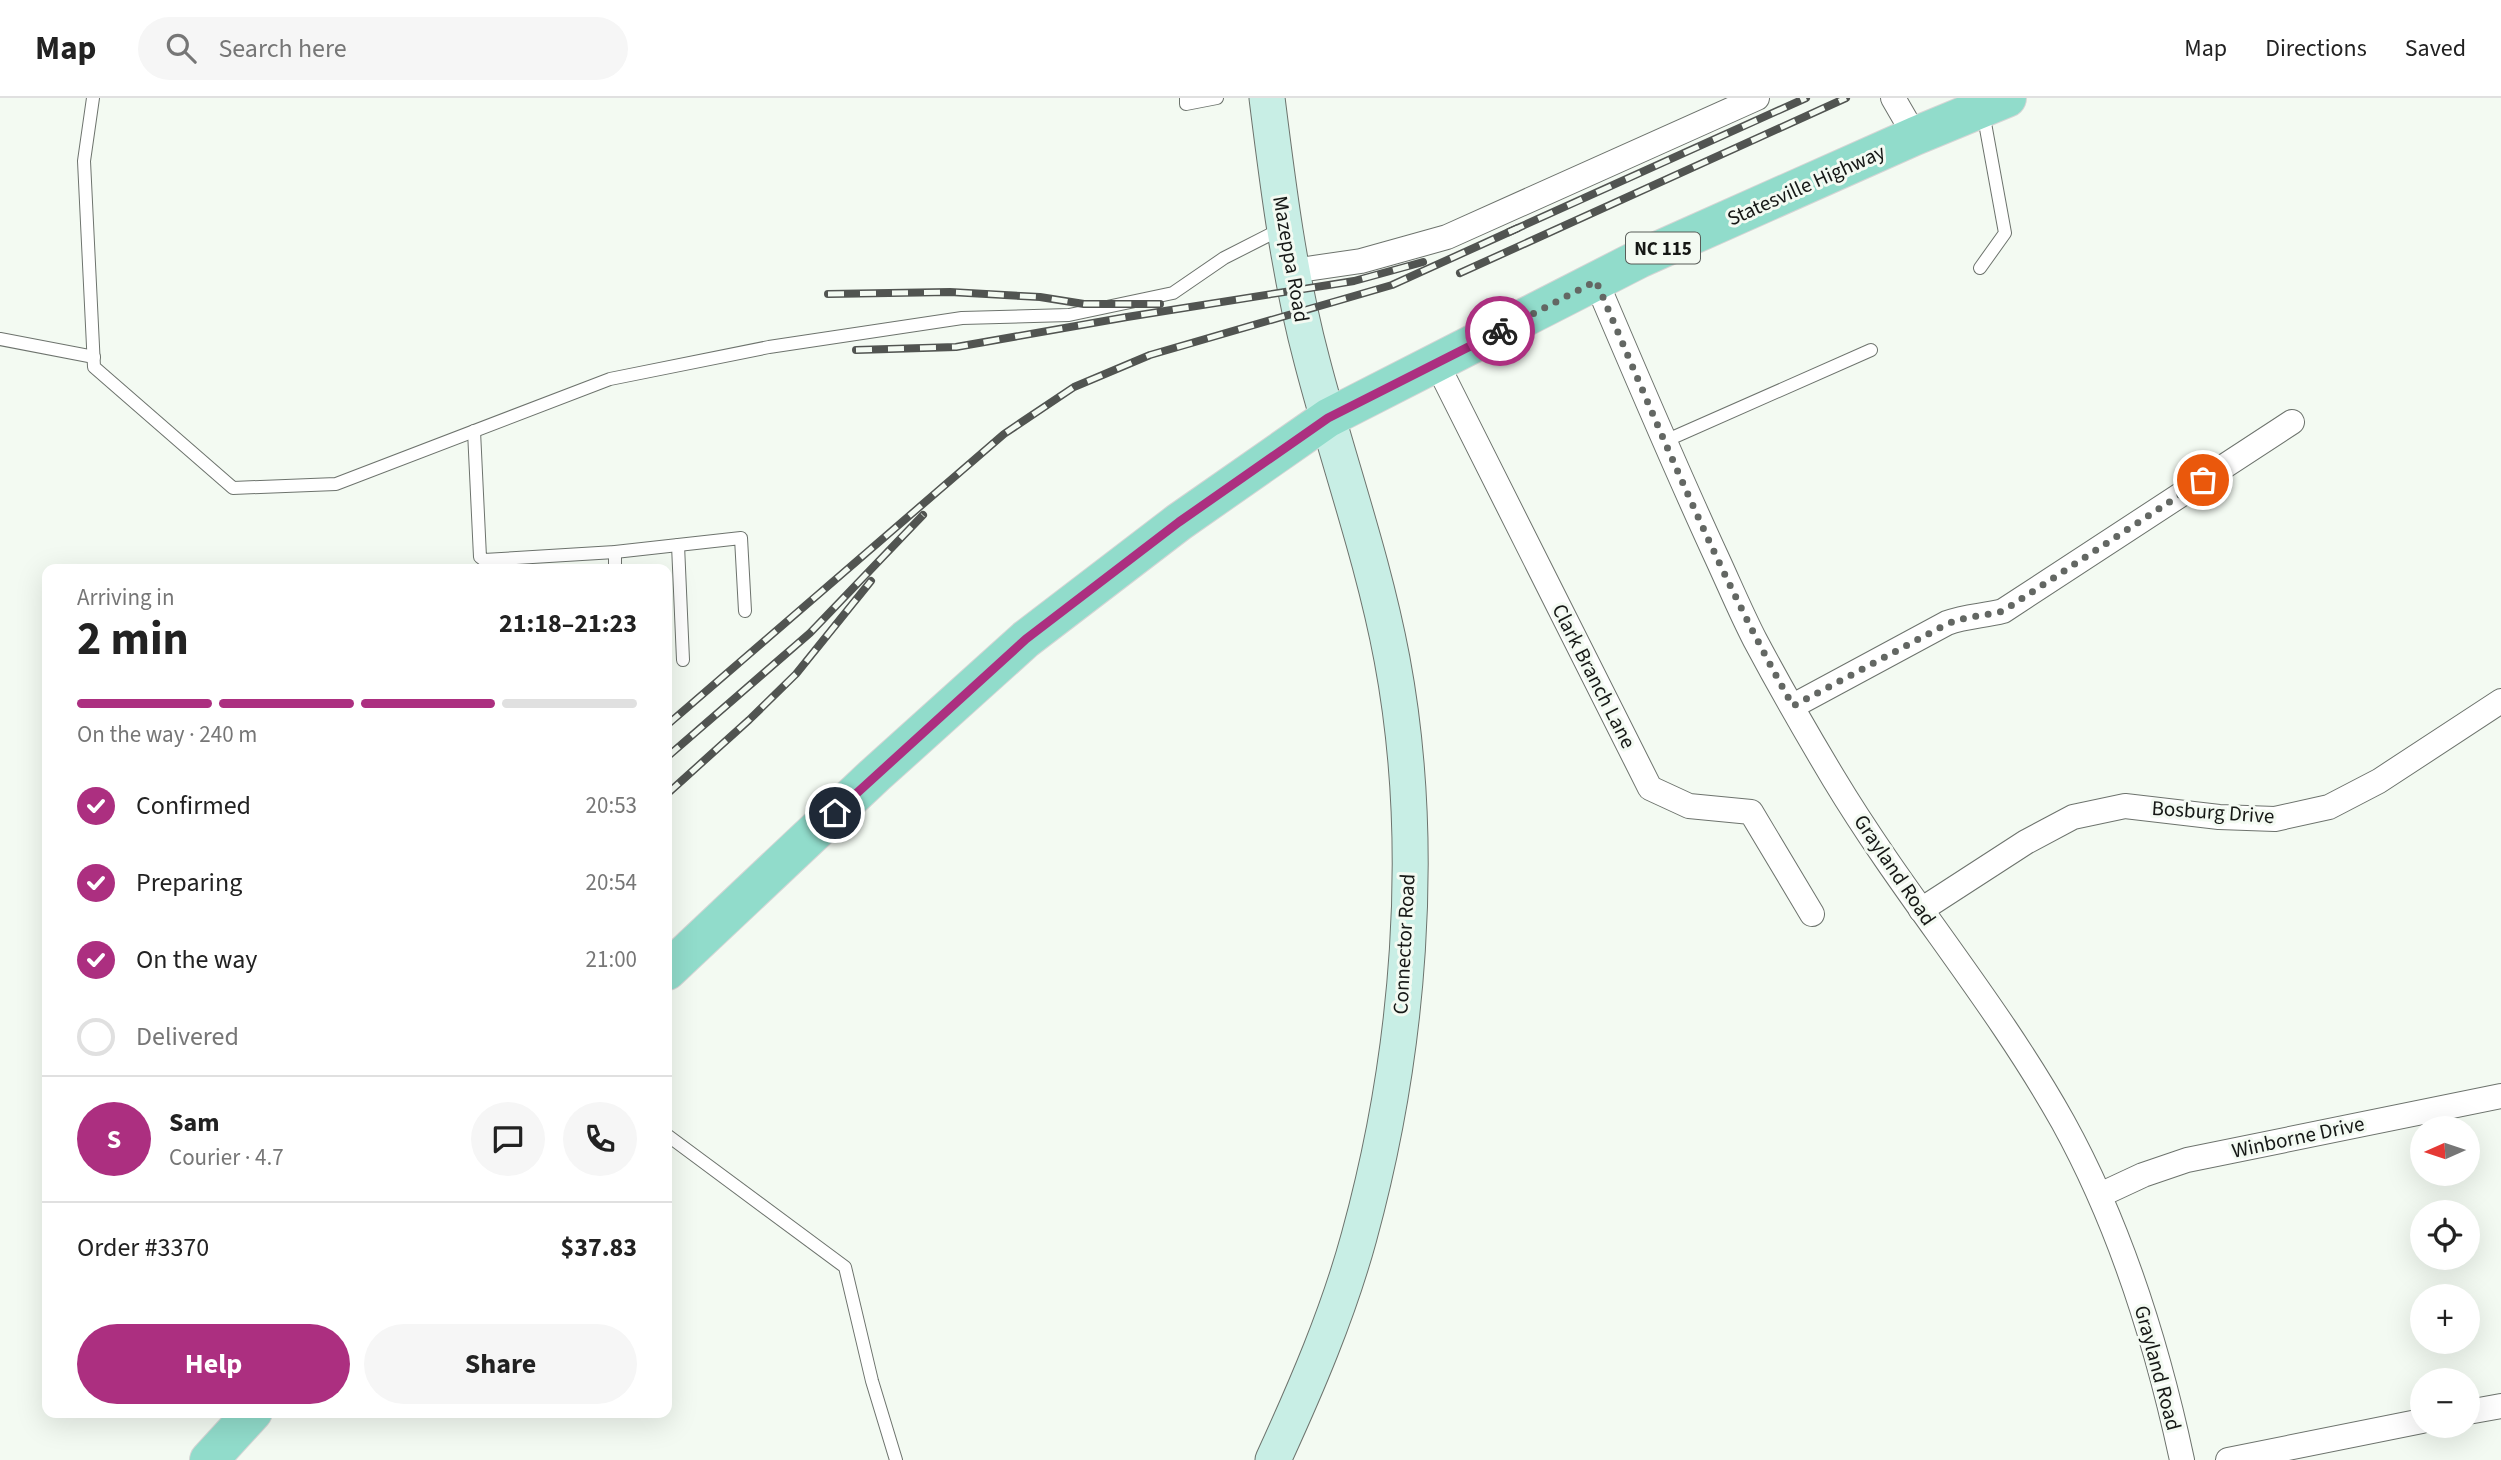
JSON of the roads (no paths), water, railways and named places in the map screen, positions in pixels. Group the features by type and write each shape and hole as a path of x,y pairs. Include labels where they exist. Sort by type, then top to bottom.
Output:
{"main road":[{"name":"Statesville Highway","path":"672,966 875,775 1026,639 1179,522 1328,418 1639,259 1995,103"},
{"path":"209,1460 248,1418"}],"street":[{"name":"Mazeppa Road","path":"1267,98 1300,313 1328,418"},
{"path":"1293,271 1361,261 1447,236 1757,98"},
{"path":"1894,98 1915,136"},
{"name":"Grayland Road","path":"1596,281 1754,638 1863,824 2020,1051 2063,1122 2100,1195 2147,1322 2172,1412 2182,1460"},
{"name":"Clark Branch Lane","path":"1437,364 1650,788 1689,806 1751,813 1812,914"},
{"name":"Connector Road","path":"1273,1460 1333,1317 1359,1238 1395,1063 1408,915 1410,840 1406,775 1392,663 1375,581 1328,418"},
{"path":"1793,706 1947,624 1964,617 1983,617 2003,611 2292,422"},
{"name":"Bosburg Drive","path":"1921,910 2026,842 2073,817 2125,806 2219,817 2275,819 2329,807 2379,781 2501,701"},
{"name":"Winborne Drive","path":"2100,1195 2143,1175 2188,1160 2501,1096"},
{"path":"2480,1410 2501,1406"},
{"path":"2228,1460 2410,1423"}],"lane":[{"path":"93,98 84,161 94,368 233,488 336,484 610,379 769,347 962,318 1069,315 1173,293 1224,258 1285,228"},
{"path":"1186,98 1186,104 1217,98"},
{"path":"1980,268 2005,233 1995,103"},
{"path":"0,339 94,357"},
{"path":"1665,441 1871,350"},
{"path":"474,431 480,557 484,560 545,563 741,538 745,611"},
{"path":"678,545 683,660"},
{"path":"615,552 615,564"},
{"path":"672,1139 845,1267 872,1381 896,1460"}],"railway":[{"path":"1509,232 1806,98"},
{"path":"1460,273 1846,98"},
{"path":"672,721 1004,434 1074,387 1150,355 1392,285 1518,228"},
{"path":"856,350 956,347 1354,281 1423,262"},
{"path":"828,294 950,292 1040,297 1084,304 1160,304"},
{"path":"672,753 810,633 923,515"},
{"path":"672,789 796,674 871,581"}]}
